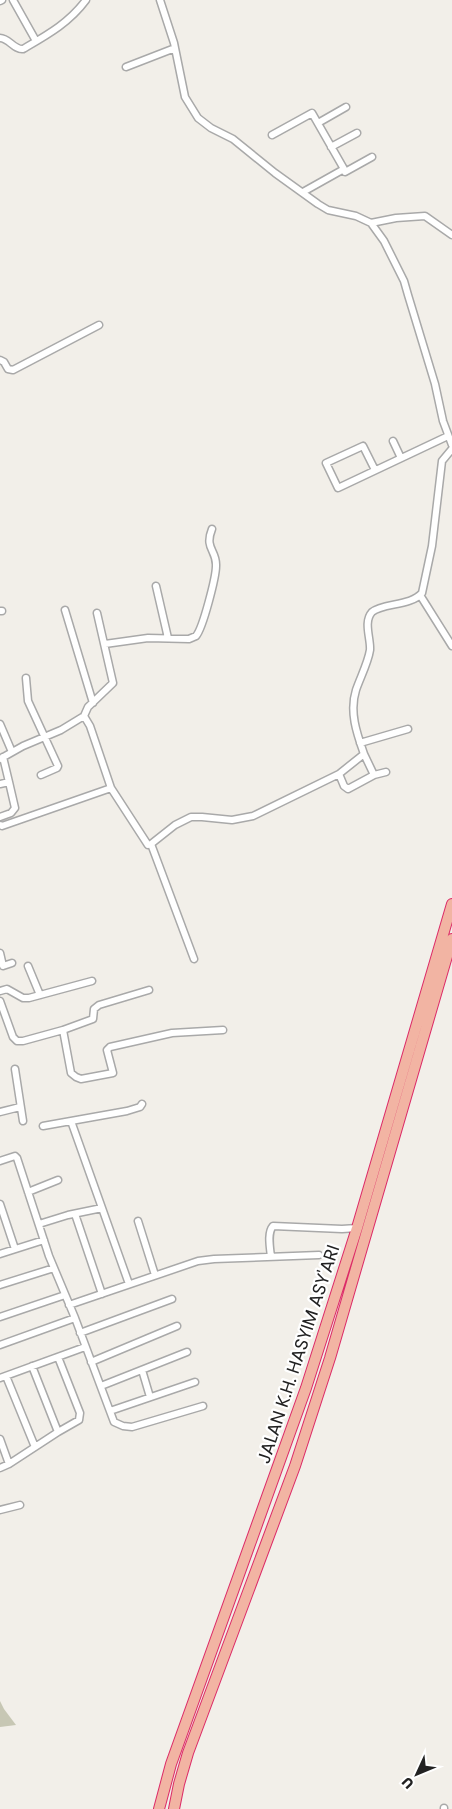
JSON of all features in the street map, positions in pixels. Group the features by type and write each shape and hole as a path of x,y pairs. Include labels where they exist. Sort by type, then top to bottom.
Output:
{"highway":[{"name":"JALAN K.H. HASYIM ASY'ARI","path":"159,1809 171,1764 306,1388 357,1228 452,904"},
{"name":"JALAN K.H. HASYIM ASY'ARI","path":"174,1809 186,1761 295,1466 327,1367 452,939"}],"street":[{"path":"13,0 36,41"},
{"path":"0,38 4,38 20,50 64,24 86,0"},
{"path":"160,0 169,23 185,97 198,118 211,128 233,139 269,168 328,210 356,216 371,224 384,241 404,281 432,370 443,421 452,447 442,461 432,546 420,595 452,646"},
{"path":"126,67 175,48"},
{"path":"318,123 346,107"},
{"path":"272,135 312,113 345,172 372,157"},
{"path":"331,147 356,133"},
{"path":"303,192 344,169"},
{"path":"371,224 396,218 425,216 452,235"},
{"path":"0,360 4,362 8,369 13,370 98,325"},
{"path":"375,470 363,446 326,463 338,488 448,436"},
{"path":"392,441 401,458"},
{"path":"105,644 168,638 189,639 194,638 199,633 216,565 208,540 212,529"},
{"path":"156,586 168,638"},
{"path":"374,775 357,733 353,704 370,649 368,632 371,614 376,610 420,595"},
{"path":"66,610 93,703"},
{"path":"0,817 11,813 15,808 1,758 71,725 84,716 88,707 113,683 97,613"},
{"path":"26,678 28,701 58,767 41,775"},
{"path":"84,716 90,726 111,788 146,844 151,844 175,825 185,820 202,817 220,820 246,818 339,774 364,754"},
{"path":"0,724 12,752"},
{"path":"360,743 408,729"},
{"path":"339,774 347,790 374,775 386,772"},
{"path":"0,784 9,782"},
{"path":"0,825 2,826 111,788"},
{"path":"151,844 194,959"},
{"path":"0,953 3,966 12,964"},
{"path":"28,966 40,995"},
{"path":"0,991 7,989 23,998 92,981"},
{"path":"0,1001 13,1037 17,1041 23,1041 93,1020 94,1009 99,1005 149,990"},
{"path":"63,1030 71,1073 81,1078 112,1073 107,1050 110,1047 172,1033 223,1030"},
{"path":"15,1069 23,1121"},
{"path":"43,1126 127,1111 140,1107 142,1104"},
{"path":"0,1112 20,1107"},
{"path":"71,1121 128,1284"},
{"path":"0,1161 15,1156 17,1158 54,1268 116,1424 132,1427 203,1406"},
{"path":"28,1192 58,1180"},
{"path":"0,1204 15,1248"},
{"path":"39,1224 102,1208"},
{"path":"75,1214 102,1294"},
{"path":"138,1221 155,1275"},
{"path":"271,1257 270,1229 274,1226 357,1228"},
{"path":"0,1254 44,1240"},
{"path":"69,1305 198,1261 319,1255"},
{"path":"0,1285 54,1268"},
{"path":"0,1316 65,1295"},
{"path":"80,1332 172,1299"},
{"path":"0,1345 75,1318"},
{"path":"91,1362 177,1326"},
{"path":"35,1447 3,1377 85,1347"},
{"path":"101,1386 188,1352"},
{"path":"0,1468 72,1425 81,1417 58,1357"},
{"path":"32,1366 58,1432"},
{"path":"142,1370 150,1397"},
{"path":"110,1411 194,1382"},
{"path":"0,1439 9,1464"},
{"path":"0,1510 20,1505"}],"shaded area":[{"path":"0,1701 4,1709 16,1725 0,1727"}]}
